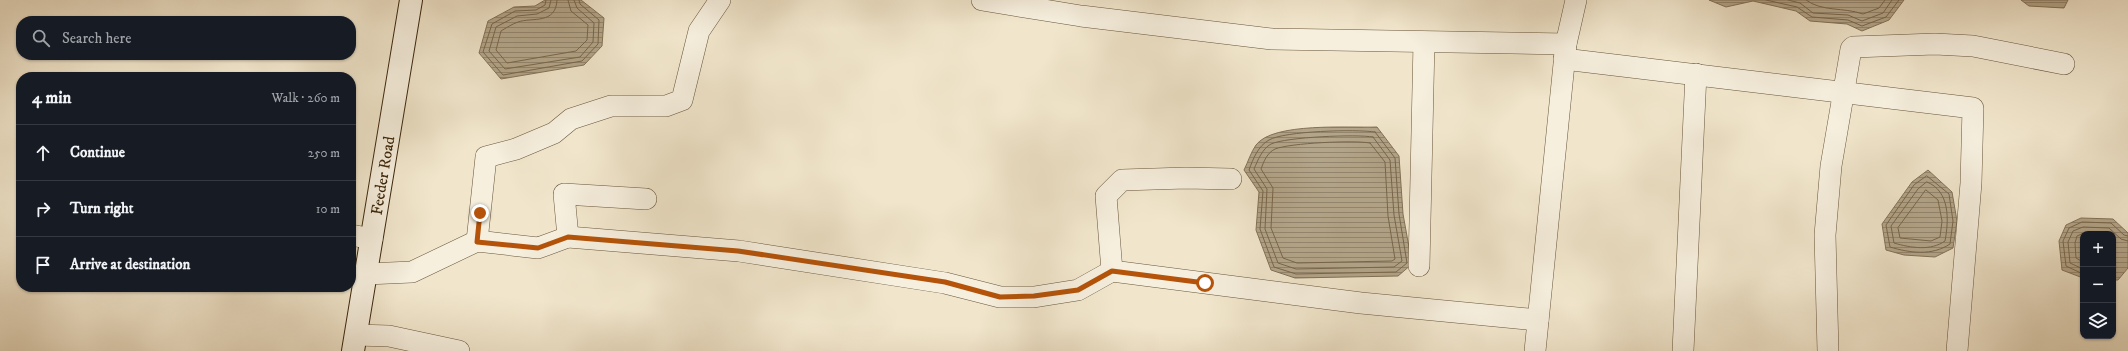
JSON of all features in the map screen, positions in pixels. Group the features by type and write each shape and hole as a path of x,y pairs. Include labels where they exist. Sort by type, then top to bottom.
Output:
{"street":[{"name":"Feeder Road","path":"354,343 366,274 361,237 411,0"},
{"path":"477,242 486,157 522,146 554,133 570,119 611,106 666,106 682,100 699,31 720,0"},
{"path":"982,0 1081,16 1272,39 1424,42 1565,52 1696,74 1973,108 1971,183 1957,351"},
{"path":"1535,351 1565,52 1576,0"},
{"path":"1419,266 1424,42"},
{"path":"1828,351 1825,235 1831,166 1845,93 1851,49 1856,46 1935,44 1973,46 2064,64"},
{"path":"1683,351 1696,74"},
{"path":"1112,271 1106,196 1122,180 1186,178 1231,179"},
{"path":"568,237 564,194 646,199"},
{"path":"366,274 412,272 477,242 538,248 568,237 738,251 945,282 1000,297 1034,296 1078,290 1112,271 1361,303 1538,320"},
{"path":"354,343 388,336 459,351"}],"water":[{"path":"545,0 581,0 604,18 602,46 584,65 501,79 479,53 488,21 514,7 535,6"},
{"path":"1709,0 1904,0 1889,20 1862,31 1847,24 1810,21 1796,11 1753,1 1726,7"},
{"path":"2021,0 2068,0 2064,8 2029,6"},
{"path":"1377,127 1399,156 1403,214 1412,264 1398,276 1295,278 1271,270 1256,230 1259,192 1244,170 1256,145 1265,138 1294,129"},
{"path":"1928,170 1952,192 1957,221 1953,248 1935,257 1904,255 1886,250 1882,224 1912,182"},
{"path":"2081,218 2113,219 2128,233 2128,268 2118,280 2116,280 2116,231 2080,231 2080,277 2062,270 2059,241 2066,225"}],"route":[{"path":"480,213 477,242 538,248 568,237 738,251 945,282 1000,297 1034,296 1078,290 1112,271 1205,283"}]}
